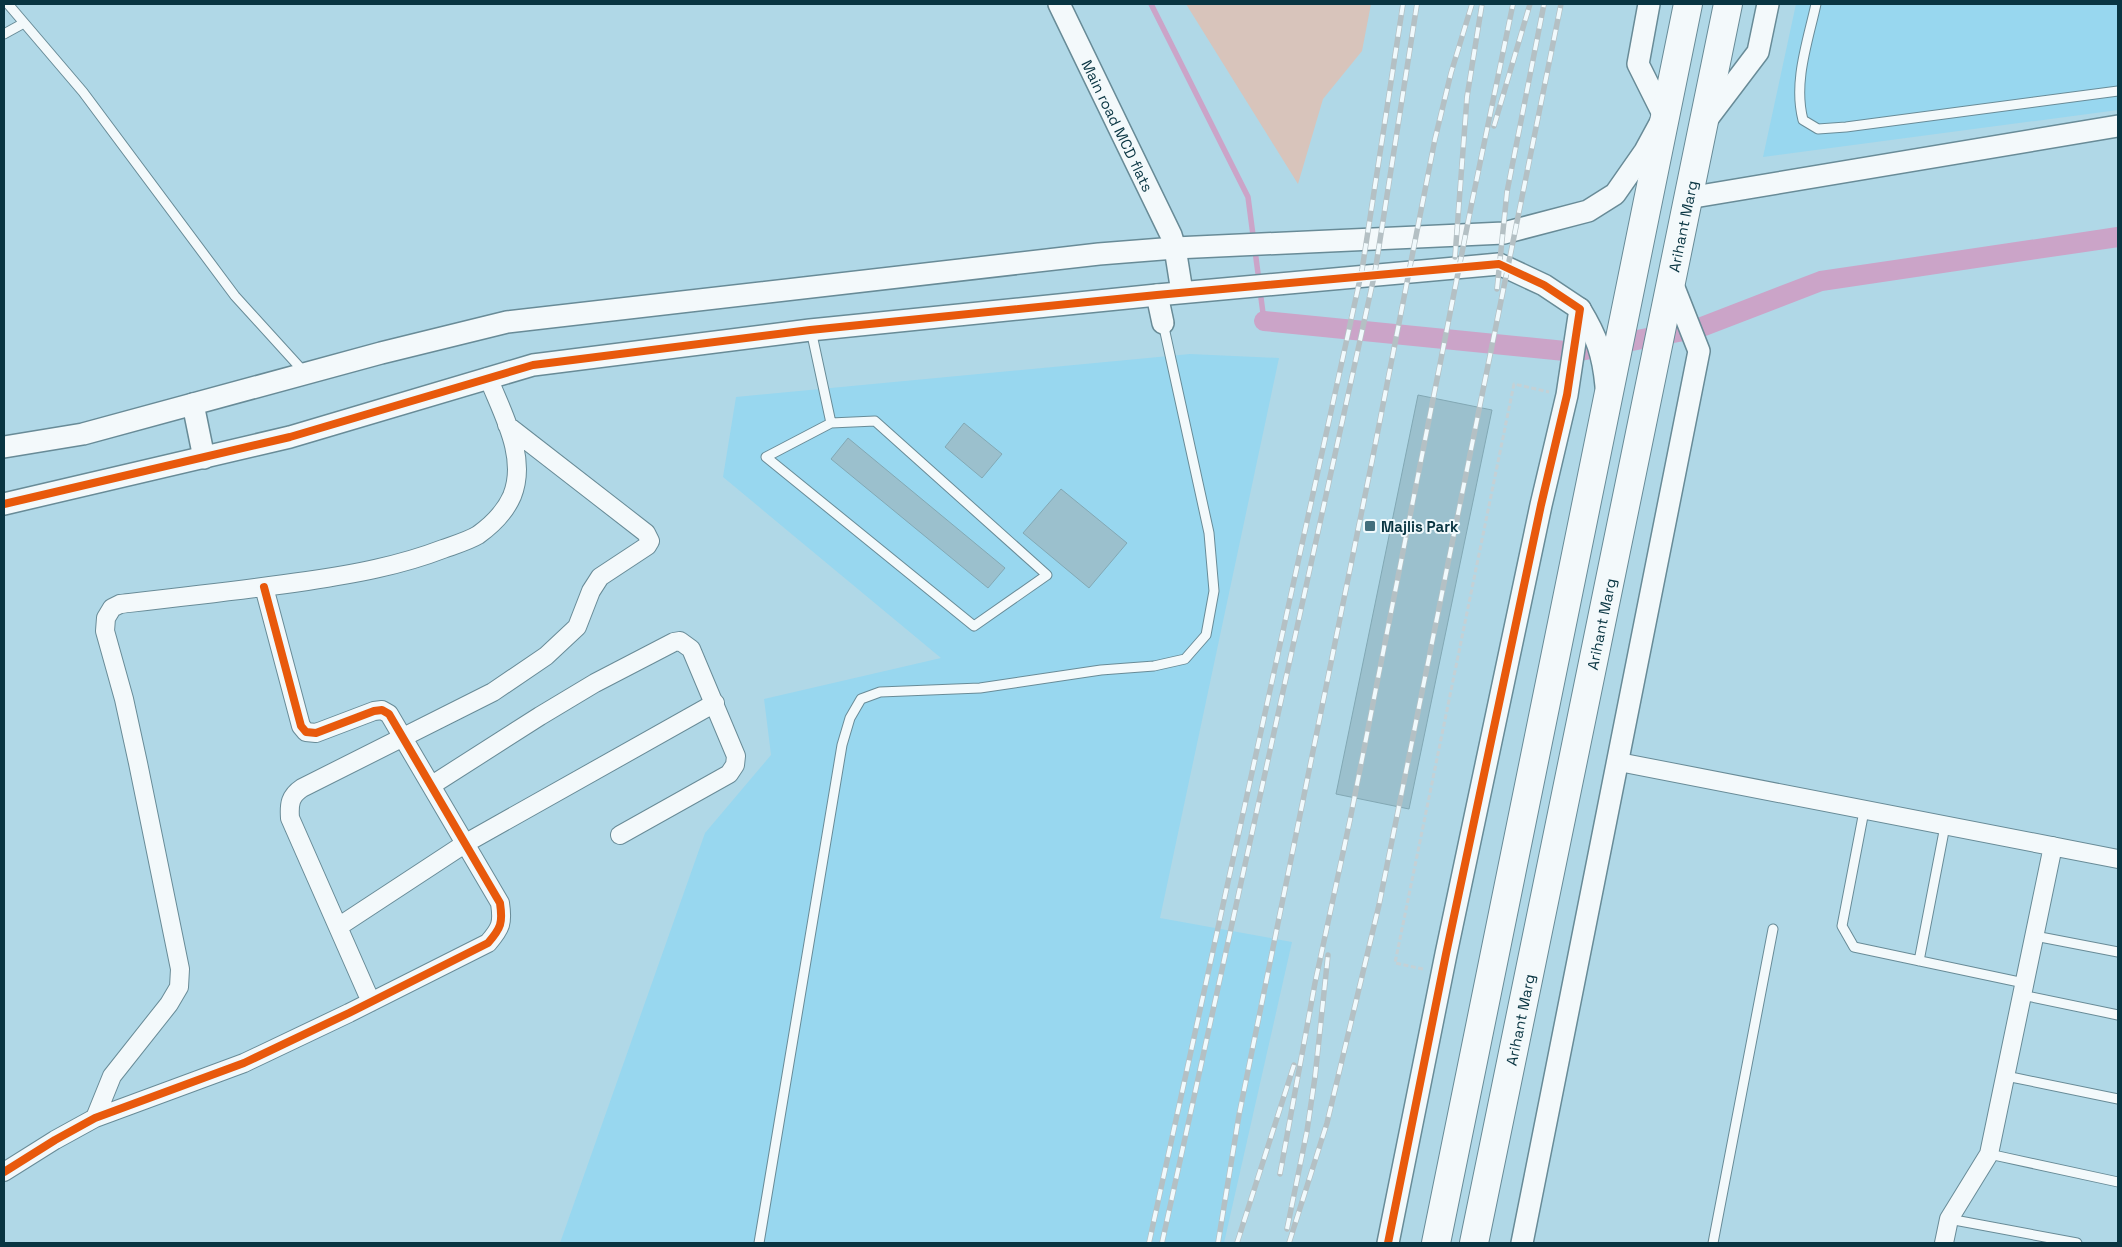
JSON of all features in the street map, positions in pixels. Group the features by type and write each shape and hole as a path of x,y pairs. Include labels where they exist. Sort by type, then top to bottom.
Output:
{"main road":[{"path":"1436,1243 1688,4"},
{"name":"Arihant Marg","path":"1474,1243 1651,376 1672,287 1688,198 1728,4"},
{"path":"1475,1055 1510,1061"}],"street":[{"name":"Main road MCD flats","path":"1059,4 1175,248 1182,292"},
{"path":"4,446 83,434 305,373 508,322 1100,254 1227,245 1504,233 1588,211 1614,194 1645,151 1664,116 1638,64 1649,4"},
{"path":"1703,125 1758,52 1768,4"},
{"path":"1688,198 2118,126"},
{"path":"4,504 290,438 533,364 810,330 1157,294 1277,285 1498,264 1544,285 1596,335 1610,391"},
{"path":"1522,1243 1699,352 1672,287"},
{"path":"1157,294 1163,323"},
{"path":"1388,1243 1442,974 1539,514 1567,395 1579,319"},
{"path":"95,1118 112,1076 172,999 179,987 180,969 136,753 124,699 105,631 106,618 112,608 120,604 264,587 362,572 421,558 477,536 502,515 513,495 518,475 518,459 488,377"},
{"path":"193,404 204,458"},
{"path":"371,1002 290,818 289,804 294,793 493,692 546,656 576,627 591,591 600,577 648,546 650,541 646,533 507,425"},
{"path":"4,1172 95,1118 244,1063 488,943 499,930 502,917 500,903 390,714 382,710 374,711 316,733 306,732 301,726 264,587"},
{"path":"432,785 540,716 595,684 674,642 680,641 691,649 715,703 736,756 735,765 730,774 620,834"},
{"path":"338,926 466,843 715,703"},
{"path":"1619,762 2118,859"},
{"path":"1944,1243 1949,1219 1989,1154 2053,846"}],"lane":[{"path":"8,4 83,92 234,296 305,373"},
{"path":"1816,4 1799,85 1798,104 1803,120 1818,129 1846,127 2118,91"},
{"path":"4,34 24,23"},
{"path":"759,1243 842,745 850,718 861,699 880,692 980,688 1100,670 1154,666 1185,658 1206,635 1214,591 1209,533 1163,323"},
{"path":"810,330 831,423"},
{"path":"876,421 1047,575 974,626 766,457 831,423 876,421"},
{"path":"1864,811 1842,926 1854,947 1919,961 2118,1015"},
{"path":"1919,961 1945,826"},
{"path":"1713,1243 1773,930"},
{"path":"2035,936 2118,952"},
{"path":"2006,1076 2118,1098"},
{"path":"1989,1154 2118,1182"},
{"path":"1949,1219 2064,1242 2078,1243"}],"path":[{"path":"1442,974 1395,963 1514,384 1567,395"}],"shaded area":[{"path":"1186,4 1371,4 1362,51 1323,99 1298,184"},
{"path":"1796,4 2118,4 2118,110 1763,157"},
{"path":"1190,354 1279,358 1160,918 1292,942 1224,1243 560,1243 705,833 771,755 764,699 941,658 723,477 736,397"}],"building":[{"path":"1418,395 1492,410 1409,809 1336,794"},
{"path":"964,423 1002,454 982,478 945,447"},
{"path":"848,438 1005,568 988,588 831,459"},
{"path":"1061,489 1127,543 1089,588 1023,533"}],"waterway":[{"path":"1151,4 1248,197 1259,281"},
{"path":"1264,321 1575,352 1699,328 1821,281 2118,237"},
{"path":"1260,290 1264,321"}],"railway":[{"path":"1149,1243 1362,270 1403,4"},
{"path":"1162,1243 1375,272 1417,4"},
{"path":"1218,1243 1239,1115 1372,461 1435,139 1451,73 1472,4"},
{"path":"1455,257 1467,97 1482,4"},
{"path":"1280,1174 1315,983 1350,820 1513,4"},
{"path":"1494,126 1530,4"},
{"path":"1497,289 1507,192 1544,4"},
{"path":"1289,1243 1327,1123 1379,905 1561,4"},
{"path":"1287,1229 1307,1131 1315,1077 1328,955"},
{"path":"1237,1243 1294,1065"}],"cycle path":[{"path":"4,504 290,437 533,365 810,330 1157,295 1499,264 1544,285 1580,309 1567,395 1541,505 1446,954 1388,1243"},
{"path":"4,1172 95,1118 244,1063 349,1013 488,943 500,925 500,903 389,714 382,710 374,711 316,733 306,732 301,726 264,587"}],"place":[{"name":"Majlis Park","path":"1370,526"}]}
